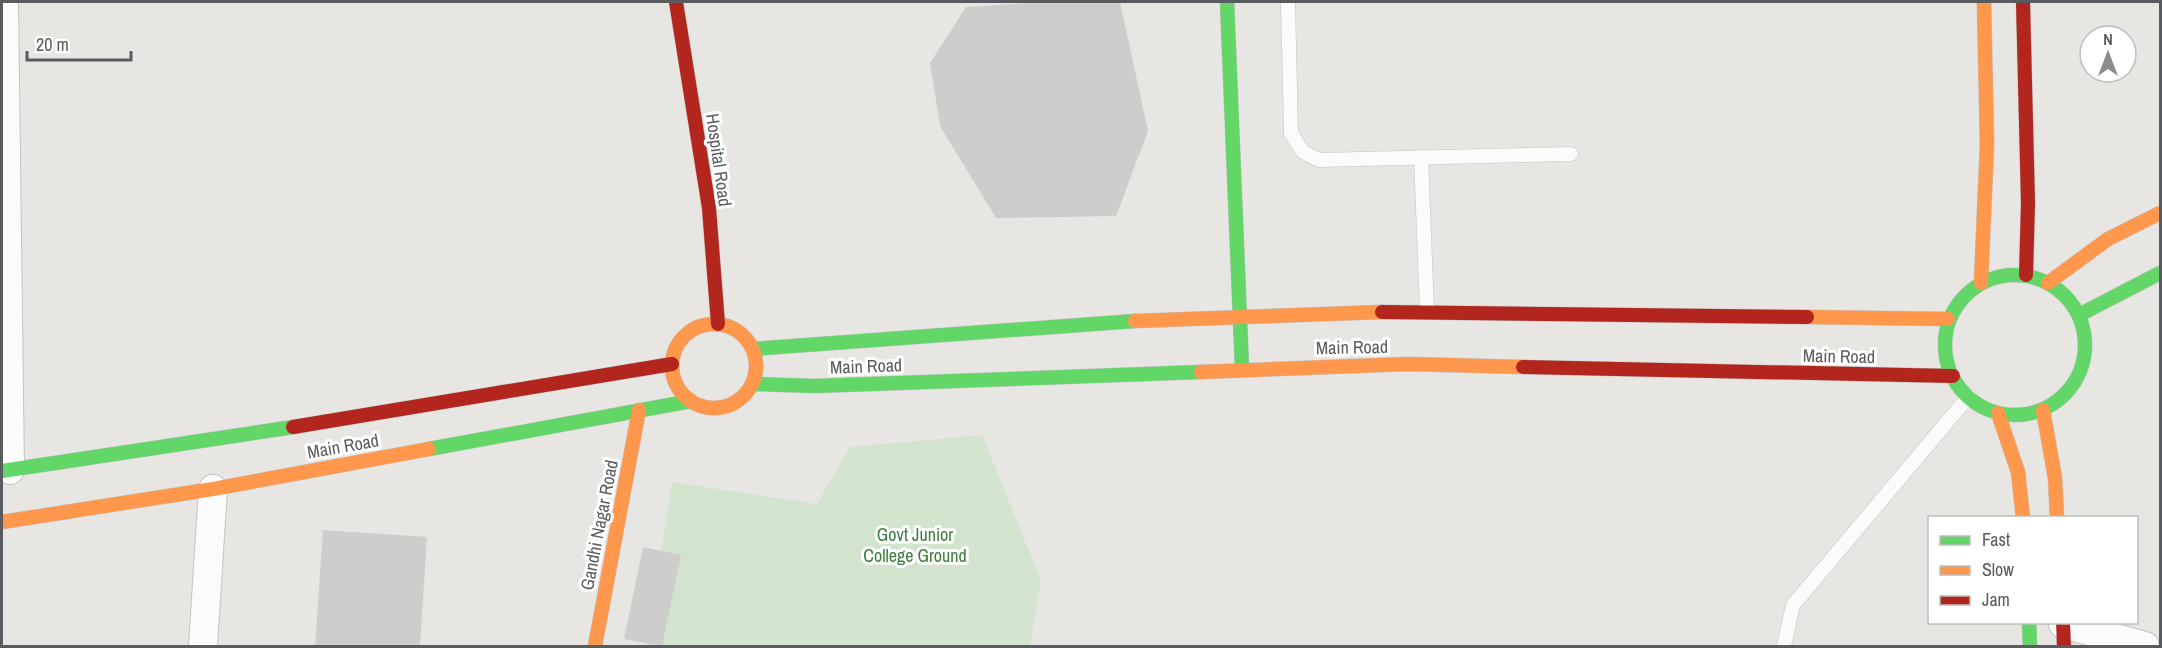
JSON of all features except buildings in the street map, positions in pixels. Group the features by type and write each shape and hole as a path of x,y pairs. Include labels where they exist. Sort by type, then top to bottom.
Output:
{"street":[{"path":"4,2 5,470"},
{"name":"Hospital Road","path":"676,2 709,208 718,324"},
{"path":"1227,2 1242,369"},
{"path":"1981,283 1988,144 1984,2"},
{"path":"2023,2 2028,203 2026,275"},
{"path":"2048,283 2108,239 2160,213"},
{"path":"2079,315 2160,273"},
{"path":"2004,275 2026,275 2048,283 2066,296 2079,315 2085,337 2084,359 2076,380 2062,398 2043,410 2020,415 1998,413 1983,407 1958,387 1947,365 1944,342 1948,319 1962,297 1981,283 2004,275"},
{"name":"Main Road","path":"753,349 1095,323 1427,311 1948,319"},
{"path":"691,401 674,378 672,364 675,350 687,334 704,325 718,324 731,327 742,334 753,349 757,369 753,384"},
{"name":"Main Road","path":"5,470 205,442 672,364"},
{"name":"Main Road","path":"2,522 213,489 691,401 704,407 719,408 733,404 744,396 753,384 815,386 1408,364 1953,376"},
{"name":"Gandhi Nagar Road","path":"595,646 639,410"},
{"path":"2043,410 2055,478 2057,516"},
{"path":"1998,413 2018,472 2023,516"},
{"path":"202,646 213,489"},
{"path":"2029,624 2030,646"},
{"path":"2063,631 2145,646"}],"lane":[{"path":"1288,2 1291,133 1303,152 1319,160 1571,154"},
{"path":"1421,157 1427,311"},
{"path":"1784,646 1793,605 1969,396"}],"green space":[{"name":"Govt Junior College Ground","path":"982,435 1041,581 1030,646 647,646 672,482 817,504 850,447"}],"traffic: fast":[{"path":"1227,2 1242,369"},
{"path":"2079,315 2160,273"},
{"path":"2015,275 2042,280 2065,295 2080,318 2085,345 2080,372 2065,395 2042,410 2015,415 1988,410 1965,395 1950,372 1945,345 1950,318 1965,295 1988,280 2015,275"},
{"path":"753,349 1135,321"},
{"path":"753,384 815,386 1201,372"},
{"path":"429,449 691,401"},
{"path":"2,471 293,427"},
{"path":"2029,624 2030,646"}],"traffic: slow":[{"path":"1981,283 1987,144 1984,2"},
{"path":"2048,283 2108,239 2160,213"},
{"path":"1135,321 1382,312"},
{"path":"1807,317 1948,319"},
{"path":"714,324 730,327 744,336 753,350 756,366 753,382 744,396 730,405 714,408 698,405 684,396 675,382 672,366 675,350 684,336 698,327 714,324"},
{"path":"1201,372 1408,364 1523,367"},
{"path":"595,646 639,410"},
{"path":"2043,410 2055,478 2057,516"},
{"path":"1998,413 2018,472 2023,516"},
{"path":"2,522 213,489 429,449"}],"traffic: jam":[{"path":"676,2 709,208 718,324"},
{"path":"2023,2 2028,203 2026,275"},
{"path":"1382,312 1807,317"},
{"path":"293,427 672,364"},
{"path":"1523,367 1953,376"},
{"path":"2063,624 2064,646"}]}
